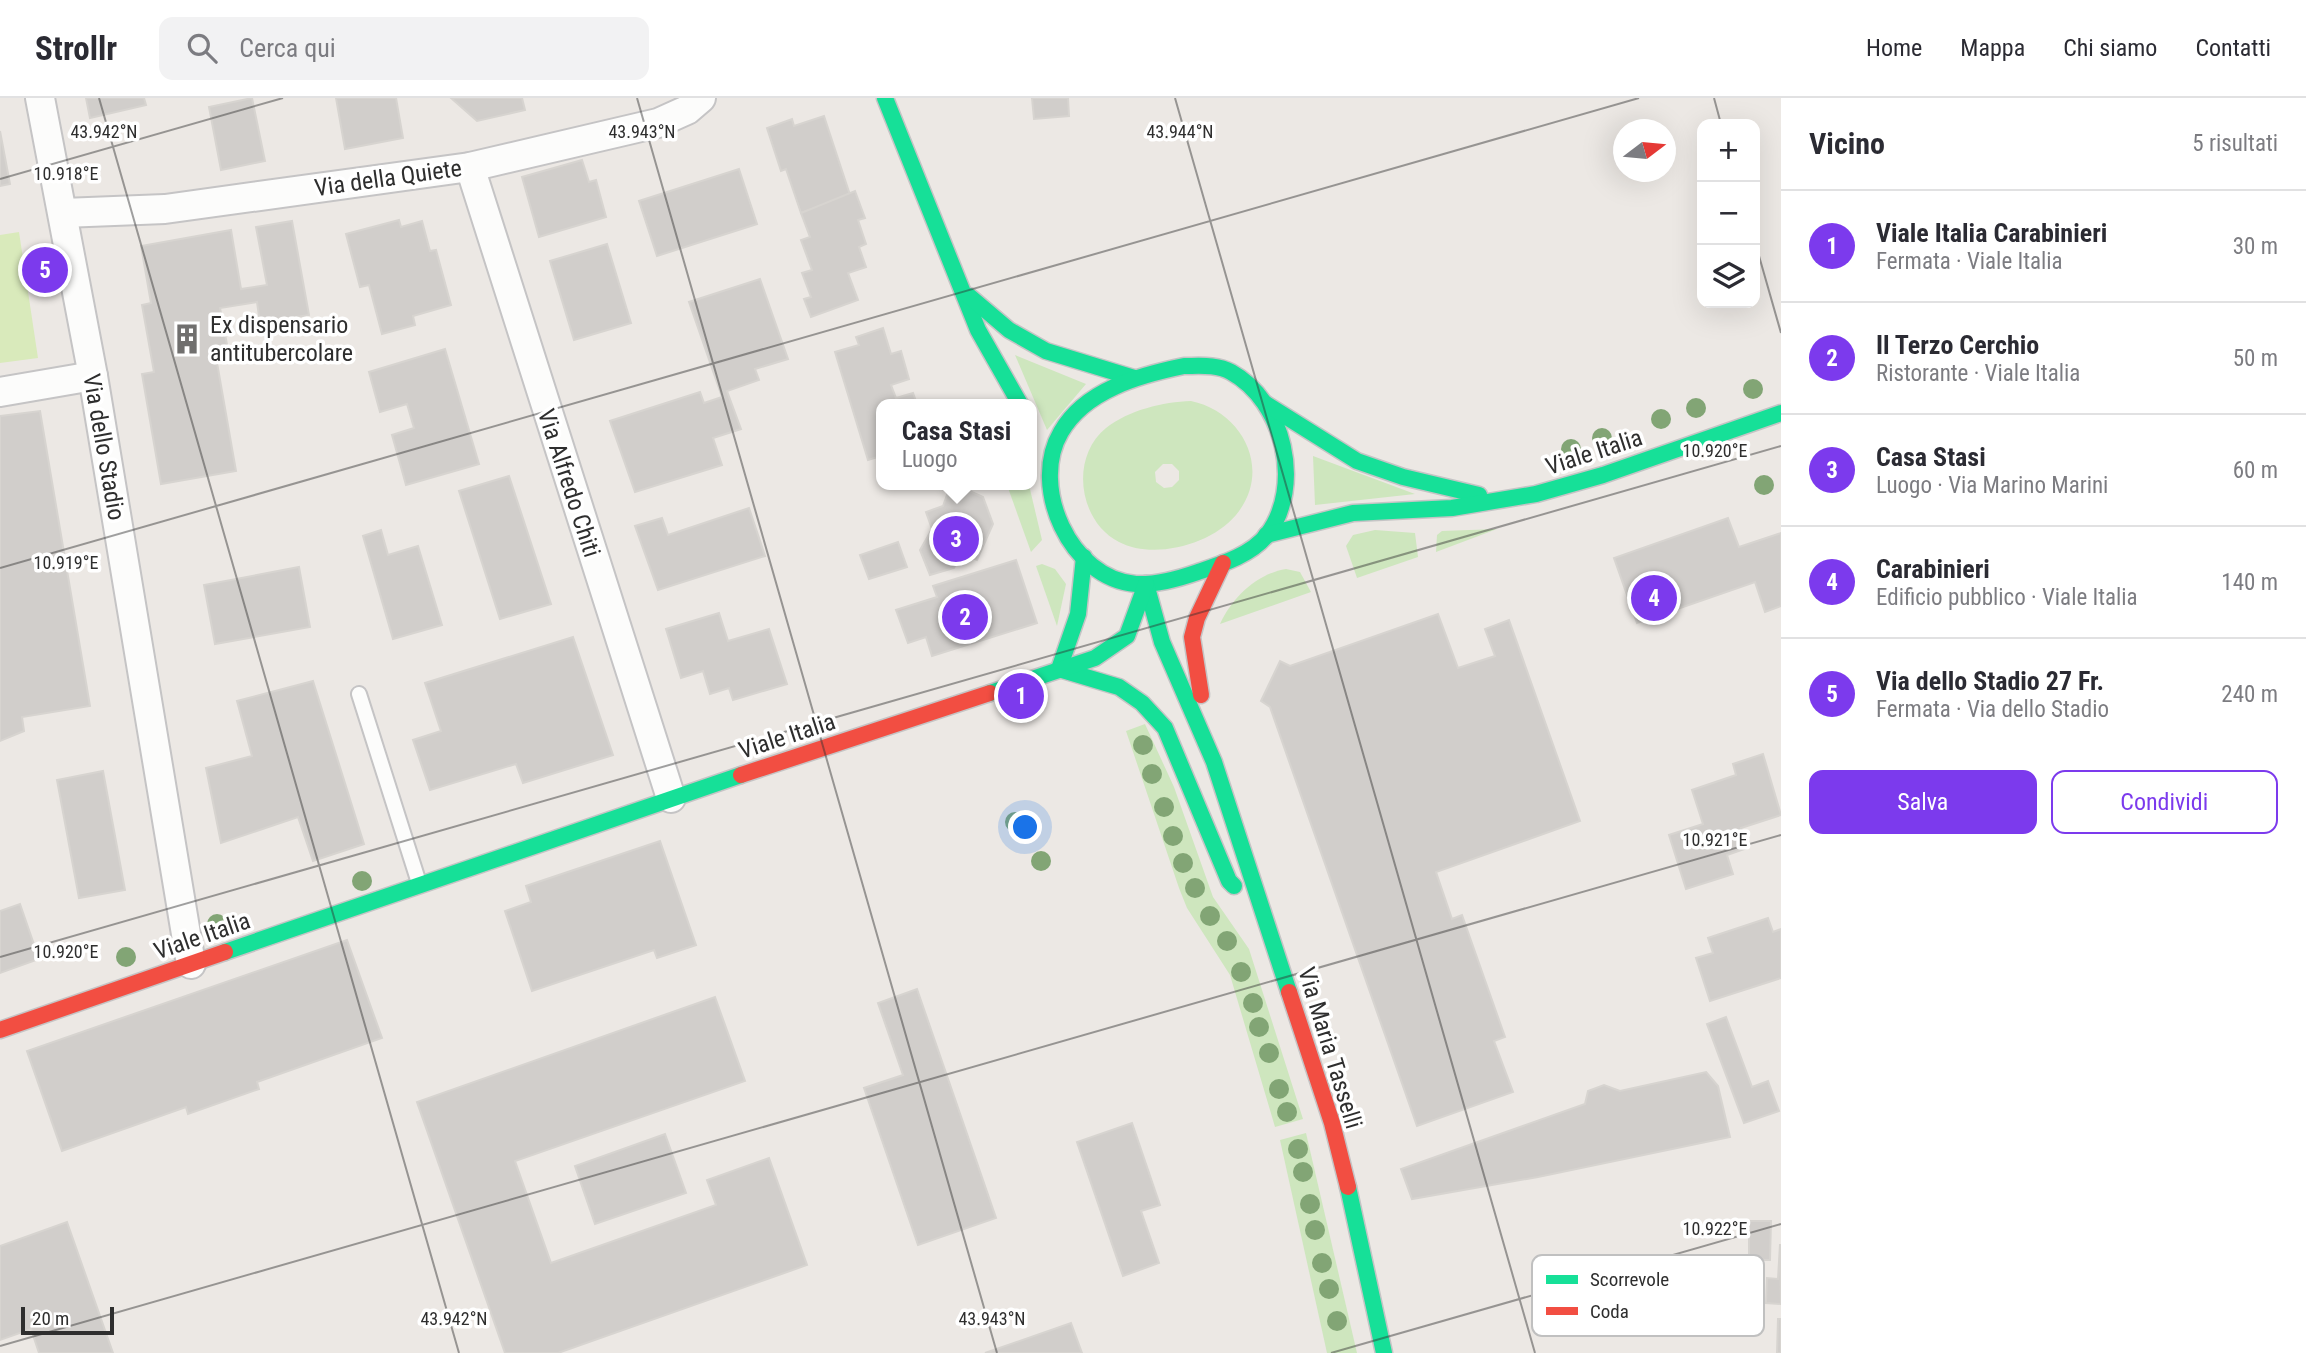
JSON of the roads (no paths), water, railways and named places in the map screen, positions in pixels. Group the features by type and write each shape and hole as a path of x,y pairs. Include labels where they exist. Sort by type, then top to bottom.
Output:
{"street":[{"name":"Via dello Stadio","path":"40,98 93,376 191,964"},
{"name":"Via della Quiete","path":"63,213 156,210 470,167 658,123 687,110 701,98"},
{"path":"886,98 934,226 965,292 978,330 1017,399"},
{"name":"Via Alfredo Chiti","path":"470,167 671,799"},
{"path":"965,292 996,321 1046,351 1133,378"},
{"path":"1039,444 1049,471 1052,505 1060,523 1084,558 1115,580 1146,584 1169,581 1223,563 1266,536 1280,508 1285,474 1279,432 1266,404 1245,382 1220,368 1184,366 1133,378 1085,405 1059,437 1049,471"},
{"path":"0,392 93,376"},
{"name":"Viale Italia","path":"1266,404 1357,461 1403,477 1498,499"},
{"name":"Viale Italia","path":"1266,536 1353,513 1452,508 1535,494 1603,475 1781,413"},
{"path":"1084,558 1084,589 1078,619 1070,647 1059,670 1119,685 1154,713 1165,728 1190,783 1229,881 1264,916"},
{"name":"Via Maria Tasselli","path":"1214,762 1192,651 1192,637 1197,618 1223,563"},
{"name":"Viale Italia","path":"0,1030 1105,653 1127,636 1146,584"},
{"name":"Via Maria Tasselli","path":"1146,584 1162,642 1214,762 1332,1123 1365,1258 1384,1353"}],"lane":[{"path":"359,694 419,885"}],"place":[{"name":"Via dello Stadio 27 Fr.","path":"45,270"},
{"name":"Ex dispensario antitubercolare","path":"187,339"},
{"name":"Casa Stasi","path":"956,539"},
{"name":"Carabinieri","path":"1654,598"},
{"name":"Il Terzo Cerchio","path":"965,617"},
{"name":"Viale Italia Carabinieri","path":"1021,696"}]}
